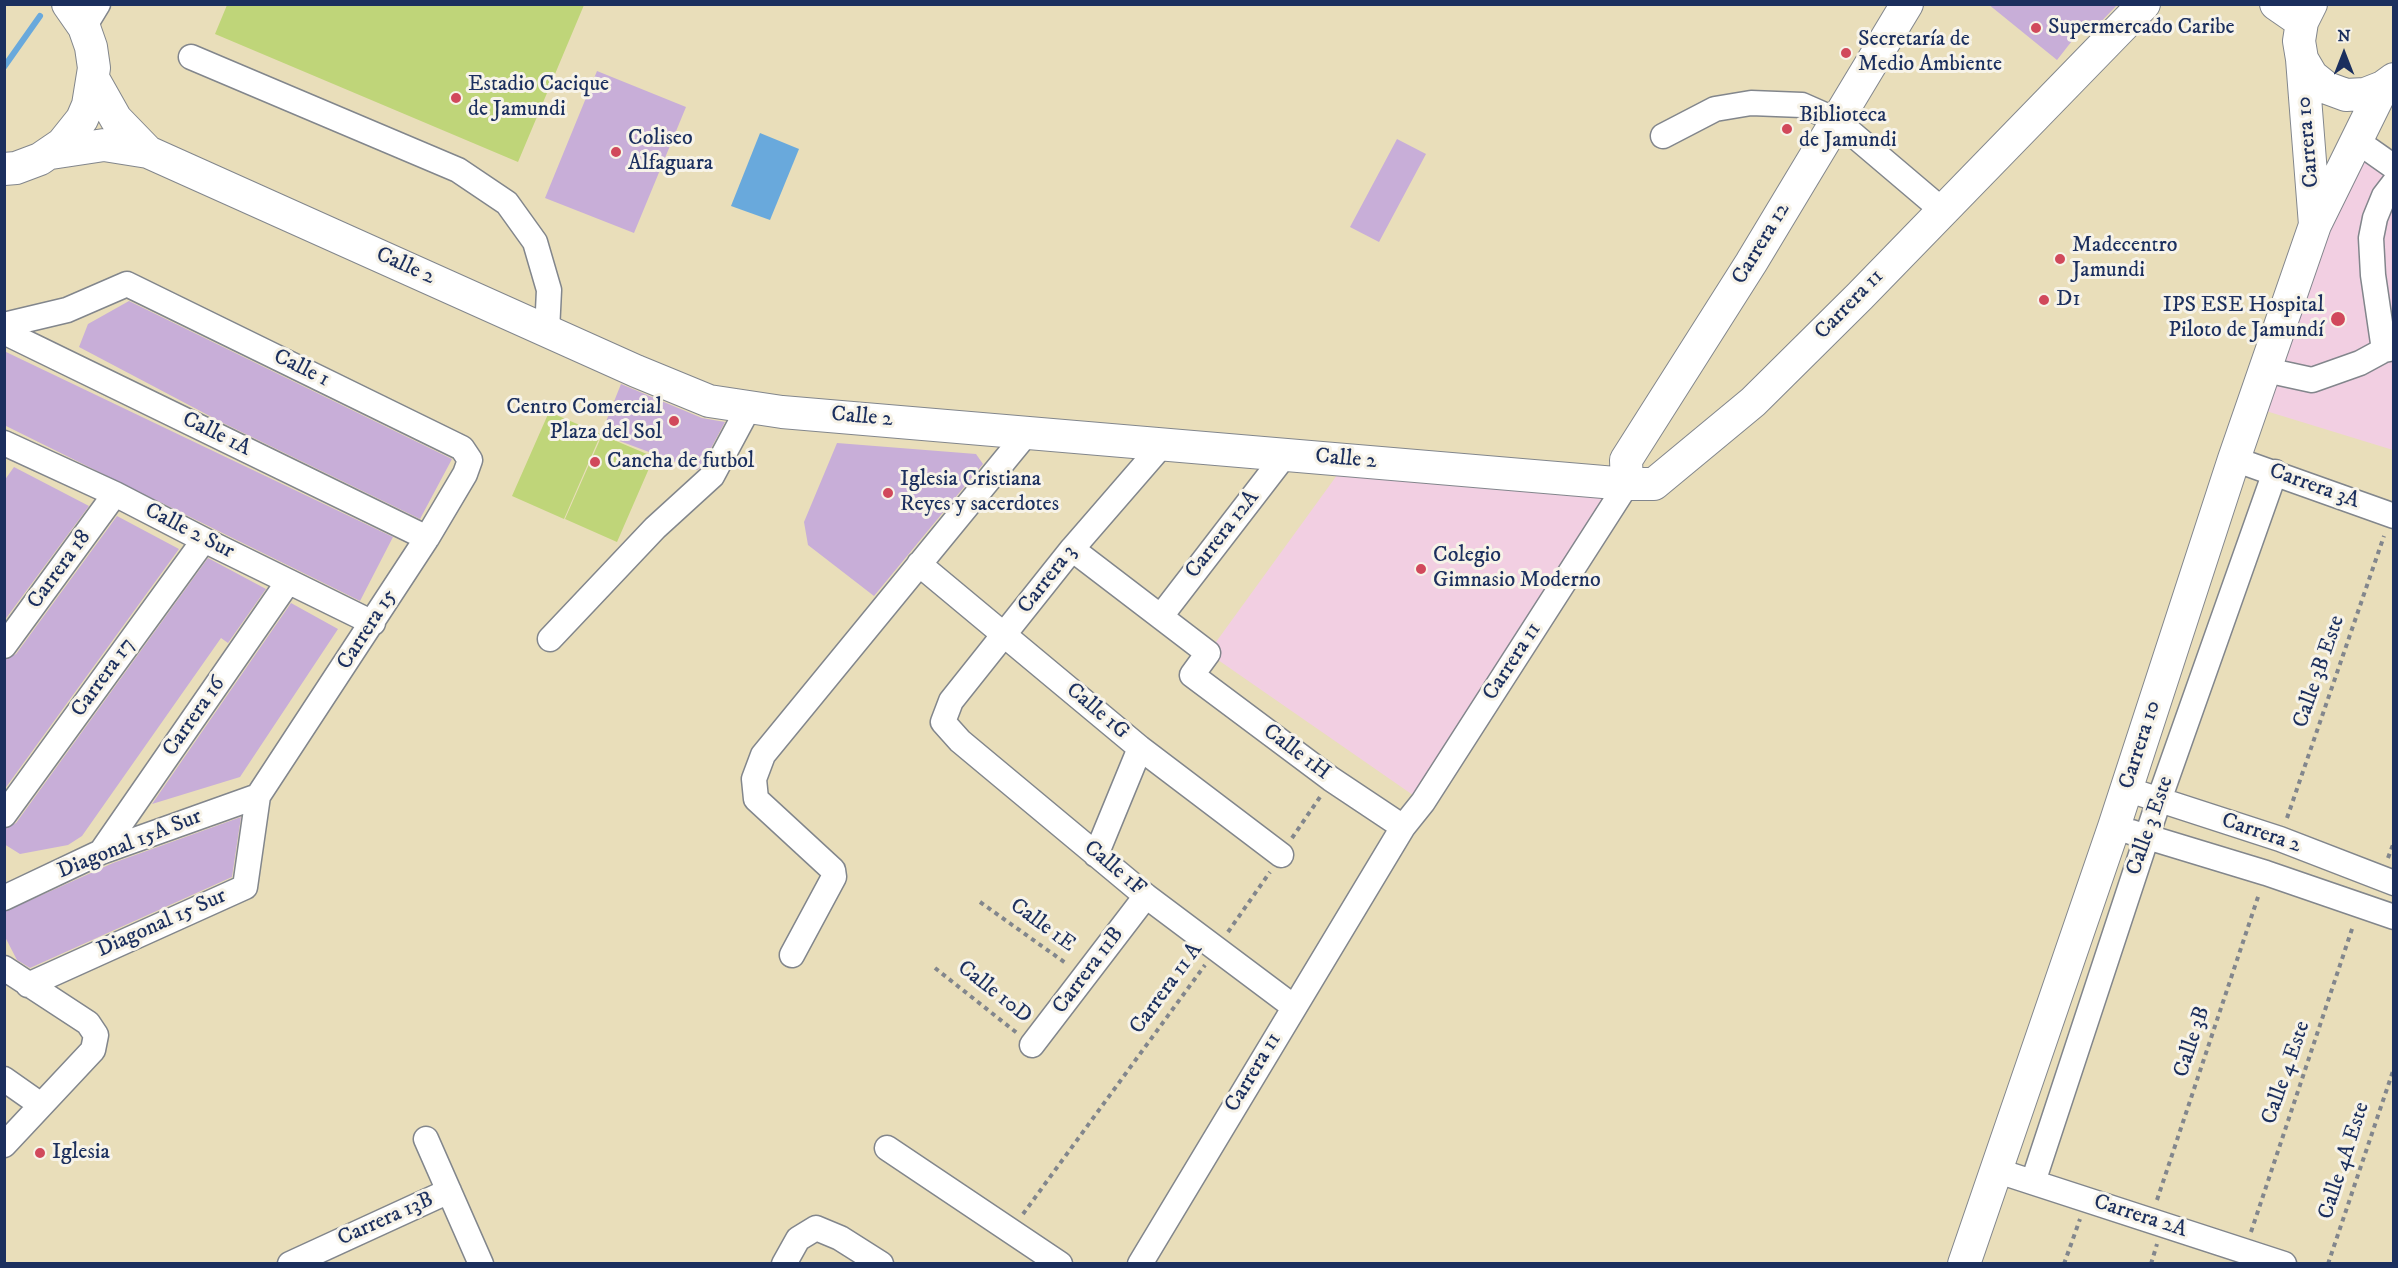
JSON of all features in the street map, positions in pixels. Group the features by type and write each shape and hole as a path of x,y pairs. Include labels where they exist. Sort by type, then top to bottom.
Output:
{"main road":[{"name":"Carrera 12","path":"1627,484 1626,460 1751,263 1907,4"},
{"name":"Carrera 11","path":"1627,484 1654,484 1753,402 1860,296 2144,4"},
{"path":"2276,4 2308,9"},
{"name":"Carrera 10","path":"2308,9 2299,40 2315,225"},
{"path":"4,169 24,165 51,153 62,144 82,119 88,105 93,80 91,47 83,12"},
{"path":"2302,59 2312,76 2319,82 2327,88 2346,95 2365,94 2388,83"},
{"name":"Calle 2","path":"93,80 117,119 148,152"},
{"name":"Carrera 10","path":"1964,1263 2114,826 2234,459 2315,225 2388,83"},
{"name":"Calle 2","path":"51,153 104,145 148,152 708,401 782,412 1627,484"}],"street":[{"path":"191,57 458,170 507,203 535,242 549,290 547,331"},
{"path":"1663,136 1715,110 1751,103 1802,105 1836,120 1942,210"},
{"path":"2357,141 2387,165 2394,167"},
{"path":"2266,370 2312,380 2360,363 2389,349 2373,275 2371,238 2375,218 2384,196 2394,183"},
{"name":"Calle 1","path":"4,325 67,310 127,284 462,448 470,460"},
{"name":"Calle 1A","path":"4,332 427,538"},
{"path":"550,639 655,528 712,476 749,407"},
{"path":"792,955 834,877 833,870 756,799 754,779 763,755 1027,432"},
{"name":"Carrera 3","path":"943,722 951,701 1072,549 1163,444"},
{"name":"Calle 2 Sur","path":"8,452 115,494 373,623"},
{"name":"Carrera 12A","path":"1161,616 1286,455"},
{"name":"Carrera 3A","path":"2234,459 2392,516"},
{"name":"Carrera 15","path":"258,796 427,538 465,474 470,460"},
{"name":"Calle 3 Este","path":"2033,1182 2146,837 2275,472"},
{"name":"Carrera 11","path":"1140,1263 1404,827 1423,802 1627,484"},
{"name":"Carrera 18","path":"4,646 115,494"},
{"name":"Carrera 17","path":"4,815 204,540"},
{"path":"1072,549 1161,616"},
{"name":"Calle 1G","path":"919,564 1140,748 1281,855"},
{"name":"Carrera 16","path":"101,852 288,582"},
{"name":"Calle 1H","path":"1161,616 1208,653 1192,675 1331,779 1404,827"},
{"name":"Calle 1F","path":"943,722 960,741 1146,896 1294,1007"},
{"path":"1096,855 1140,748"},
{"name":"Carrera 2","path":"2126,789 2280,839 2394,883"},
{"name":"Diagonal 15A Sur","path":"4,898 101,852 258,796"},
{"name":"Diagonal 15 Sur","path":"28,985 245,887 258,796"},
{"path":"2114,826 2266,873 2394,917"},
{"name":"Carrera 11B","path":"1032,1045 1146,896"},
{"path":"4,968 88,1023 96,1035 93,1050 4,1145"},
{"path":"4,1079 41,1105"},
{"path":"426,1139 482,1263"},
{"path":"887,1148 1060,1263"},
{"name":"Carrera 2A","path":"1995,1170 2284,1263"},
{"name":"Carrera 13B","path":"290,1263 449,1191"},
{"path":"784,1263 798,1239 816,1228 840,1238 881,1263"}],"path":[{"name":"Calle 3B Este","path":"2280,839 2392,516"},
{"name":"Carrera 11 A","path":"1023,1214 1217,949 1331,779"},
{"name":"Calle 3B","path":"2151,1220 2266,873"},
{"name":"Calle 1E","path":"980,902 1085,977"},
{"name":"Calle 4 Este","path":"2244,1251 2360,906"},
{"name":"Calle 10D","path":"935,968 1032,1045"},
{"name":"Calle 4A Este","path":"2328,1263 2394,1068"},
{"path":"2064,1263 2087,1199"}],"shaded area":[{"name":"IPS ESE Hospital Piloto de Jamundí","path":"2357,141 2393,167 2393,450 2253,407"},
{"name":"Colegio Gimnasio Moderno","path":"1348,460 1627,484 1423,802 1208,653"}],"green space":[{"name":"Estadio Cacique de Jamundi","path":"227,4 584,5 518,162 215,34"},
{"path":"549,412 601,434 564,519 512,496"},
{"path":"602,435 654,457 617,542 565,519"}],"water":[{"path":"760,133 799,149 770,220 731,206"}],"building":[{"path":"1988,4 2118,4 2094,29 2086,23 2057,60"},
{"name":"Coliseo Alfaguara","path":"597,71 686,107 634,233 545,198"},
{"path":"1397,139 1426,154 1379,242 1350,227"},
{"path":"129,301 452,459 420,519 223,423 79,347 88,324"},
{"path":"4,351 393,537 360,601 4,425"},
{"name":"Centro Comercial Plaza del Sol","path":"621,384 702,418 725,422 701,467 697,470 601,434"},
{"name":"Iglesia Cristiana Reyes y sacerdotes","path":"837,443 976,454 983,464 874,596 808,545 804,522"},
{"path":"14,467 89,506 4,621 4,481"},
{"path":"117,516 179,549 4,790 4,660 16,654"},
{"path":"208,558 266,589 228,643 221,638 82,836 68,845 20,854 4,844 4,829 16,823"},
{"path":"291,603 338,629 240,777 152,804"},
{"path":"241,817 232,877 30,968 17,960 4,935 4,912 113,863"}],"waterway":[{"path":"4,67 40,16"}],"place":[{"name":"Supermercado Caribe","path":"2036,28"},
{"name":"Secretaría de Medio Ambiente","path":"1846,53"},
{"name":"Estadio Cacique de Jamundi","path":"456,98"},
{"name":"Biblioteca de Jamundi","path":"1787,129"},
{"name":"Coliseo Alfaguara","path":"616,152"},
{"name":"Madecentro Jamundi","path":"2060,259"},
{"name":"D1","path":"2044,300"},
{"name":"IPS ESE Hospital Piloto de Jamundí","path":"2338,319"},
{"name":"Centro Comercial Plaza del Sol","path":"674,421"},
{"name":"Cancha de futbol","path":"595,462"},
{"name":"Iglesia Cristiana Reyes y sacerdotes","path":"888,493"},
{"name":"Colegio Gimnasio Moderno","path":"1421,569"},
{"name":"Iglesia","path":"40,1153"}]}
